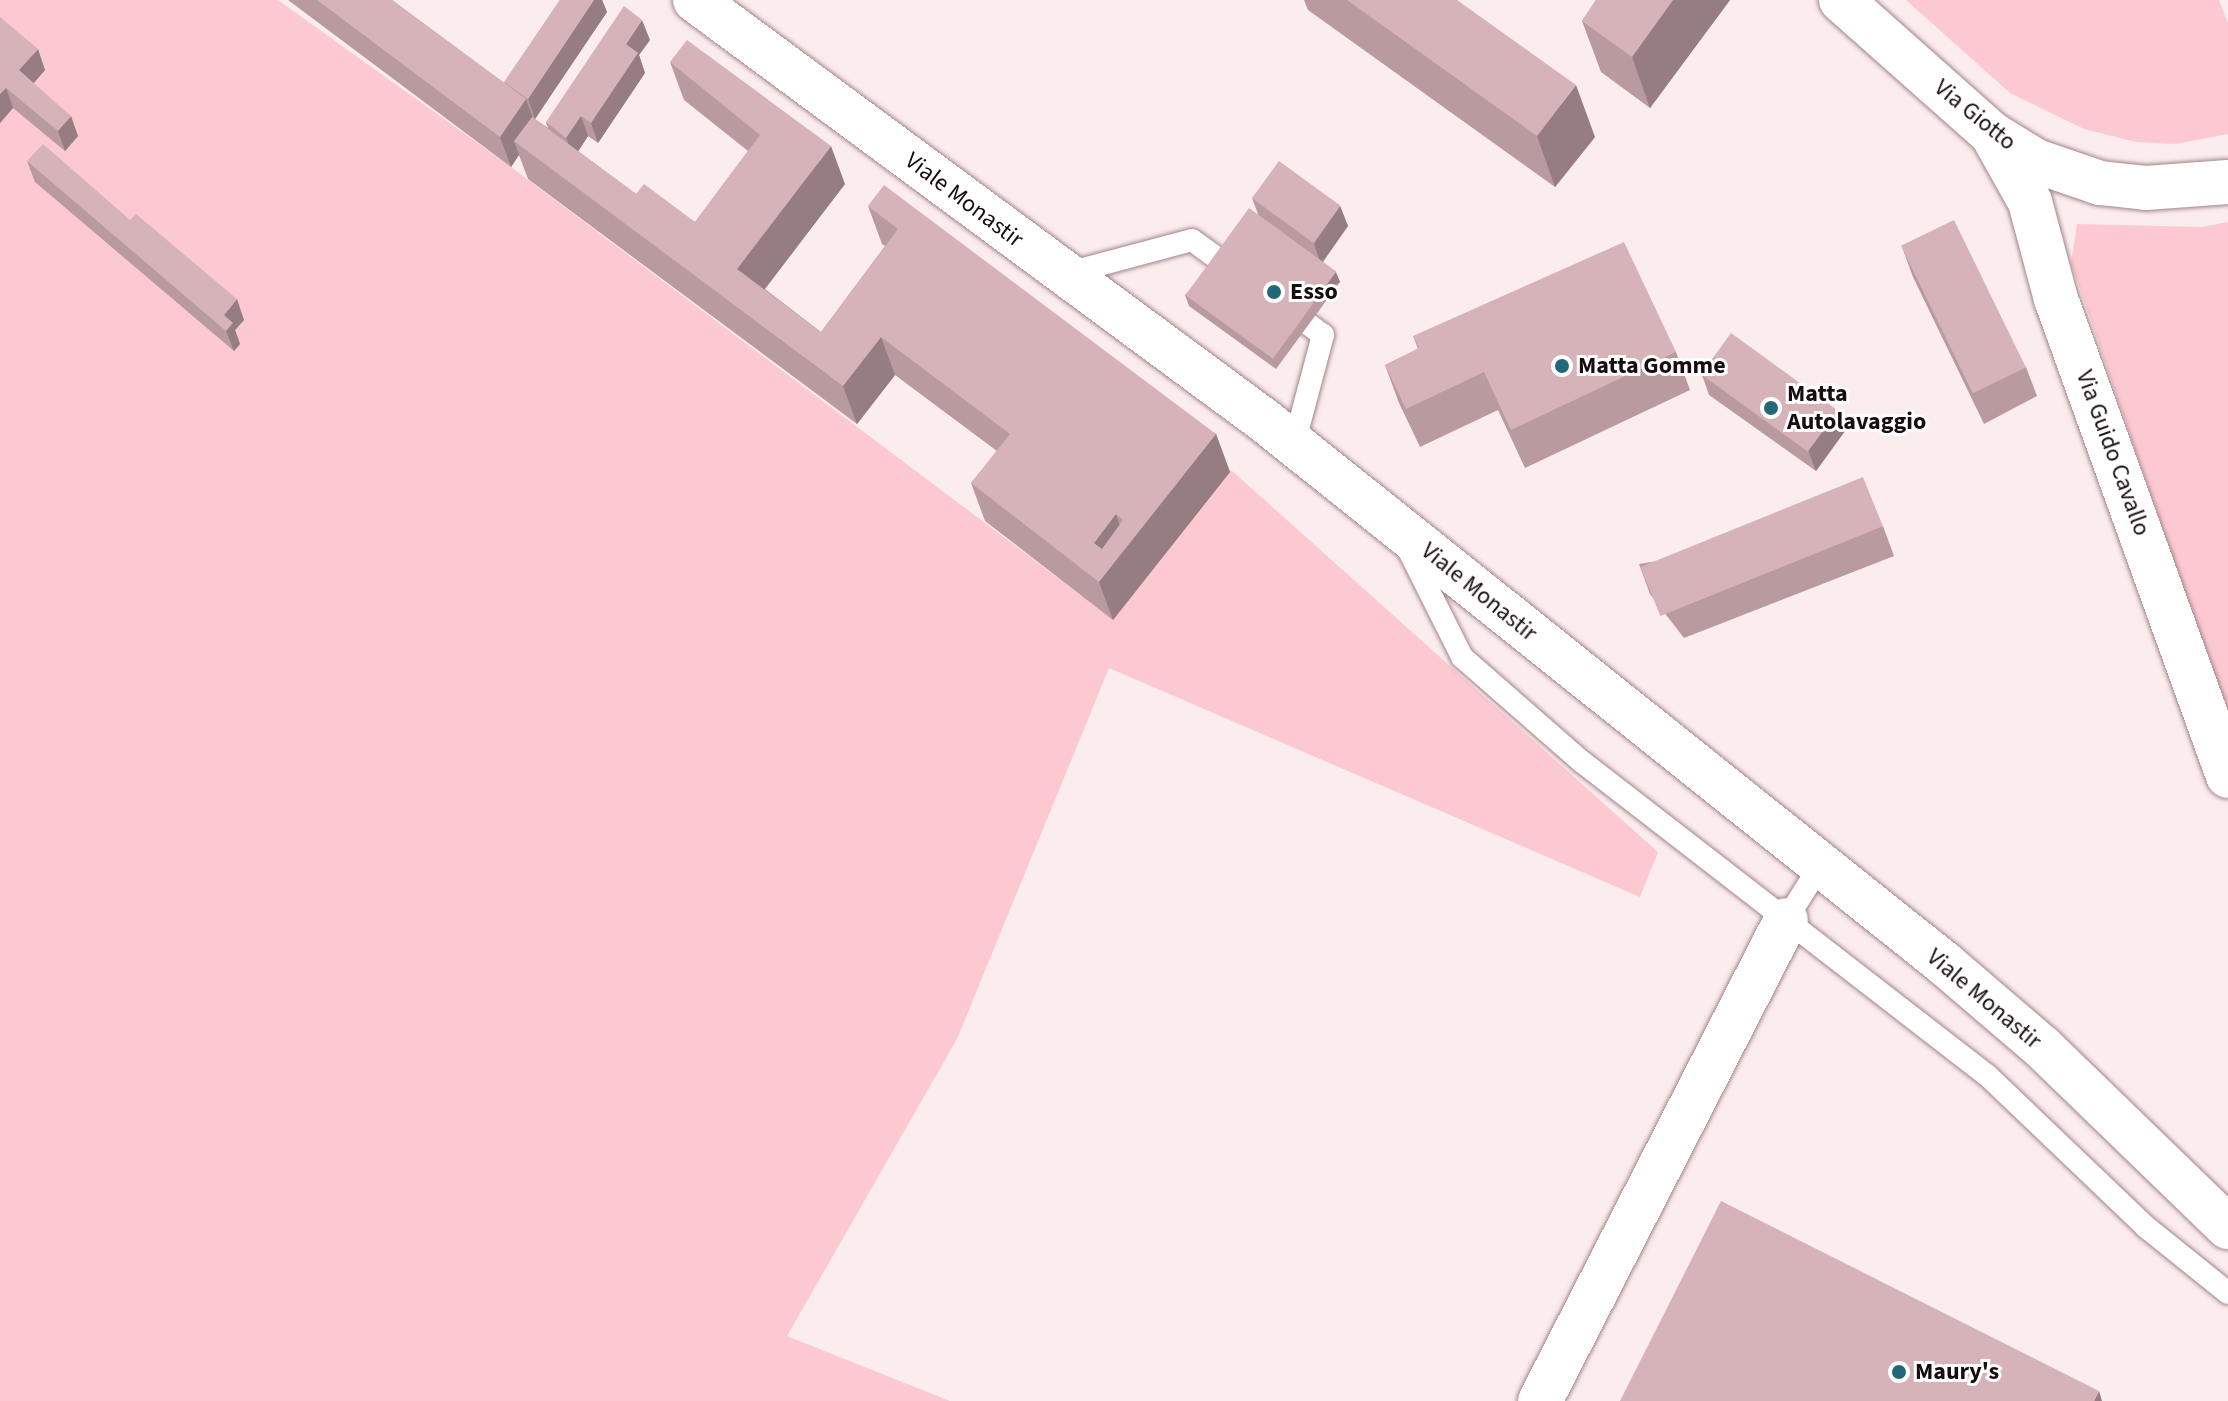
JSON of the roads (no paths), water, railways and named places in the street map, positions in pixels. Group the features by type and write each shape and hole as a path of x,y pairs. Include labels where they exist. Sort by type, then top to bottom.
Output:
{"main road":[{"name":"Viale Monastir","path":"695,0 1294,444 1397,526 2042,1047 2228,1227"},
{"name":"Via Giotto","path":"1841,0 1992,134 2036,161 2100,183 2193,188 2228,182"},
{"name":"Via Guido Cavallo","path":"1992,134 2030,202 2056,299 2228,776"},
{"path":"1540,1401 1786,920"}],"lane":[{"path":"1064,274 1192,240 1323,335 1294,444"},
{"path":"1397,526 1462,657 1581,761 1988,1076 2146,1227 2228,1293"},
{"path":"1786,920 1820,866"}],"place":[{"name":"Esso","path":"1274,292"},
{"name":"Matta Gomme","path":"1562,366"},
{"name":"Matta Autolavaggio","path":"1771,408"},
{"name":"Maury's","path":"1899,1372"}]}
